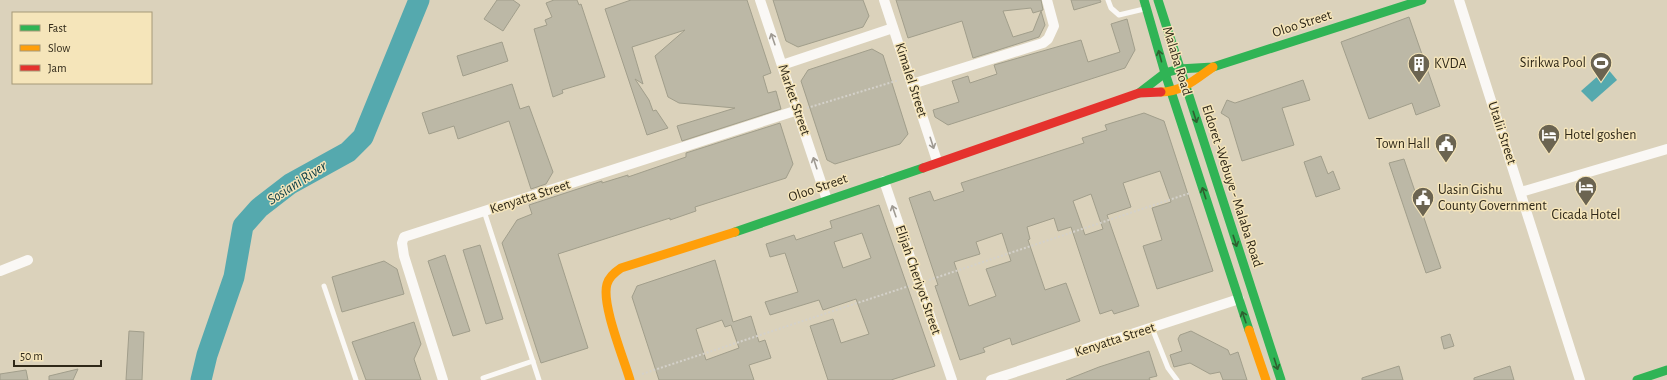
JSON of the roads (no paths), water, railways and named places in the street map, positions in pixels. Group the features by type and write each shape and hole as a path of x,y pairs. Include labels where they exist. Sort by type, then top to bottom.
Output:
{"main road":[{"name":"Eldoret -Webuye - Malaba Road","path":"1158,0 1179,69 1281,380"},
{"name":"Oloo Street","path":"1139,93 1165,73 1179,69 1213,67 1422,0"},
{"name":"Malaba Road","path":"1146,4 1171,92 1266,380"},
{"name":"Oloo Street","path":"630,379 606,301 605,289 607,280 614,272 621,268 730,234 884,181 937,161 1139,93 1171,92 1185,87 1213,67"},
{"path":"1637,380 1667,370"}],"street":[{"name":"Market Street","path":"760,0 827,200"},
{"name":"Kimalel Street","path":"884,0 937,161"},
{"path":"911,80 1043,43 1048,39 1054,26 1047,0"},
{"name":"Utalii Street","path":"1459,0 1580,380"},
{"path":"782,66 893,28"},
{"name":"Kenyatta Street","path":"443,380 404,256 402,243 404,237 798,110"},
{"path":"1521,192 1667,149"},
{"name":"Elijah Cheriyot Street","path":"884,181 952,380"},
{"path":"0,271 28,260"},
{"name":"Kenyatta Street","path":"991,380 1239,299"}],"lane":[{"path":"1108,0 1111,8 1119,14 1146,4"},
{"path":"484,211 539,380"},
{"path":"324,286 356,380"},
{"path":"1152,328 1168,368 1177,380"},
{"path":"483,378 533,361"}],"water":[{"path":"1607,68 1617,80 1592,102 1581,91"}],"waterway":[{"name":"Sosiani River","path":"201,380 207,355 234,277 243,226 259,208 290,184 348,152 363,137 419,0"}],"place":[{"name":"Sirikwa Pool","path":"1601,82"},
{"name":"KVDA","path":"1419,84"},
{"name":"Hotel goshen","path":"1549,154"},
{"name":"Town Hall","path":"1446,164"},
{"name":"Cicada Hotel","path":"1586,206"},
{"name":"Uasin Gishu County Government","path":"1423,218"}]}
